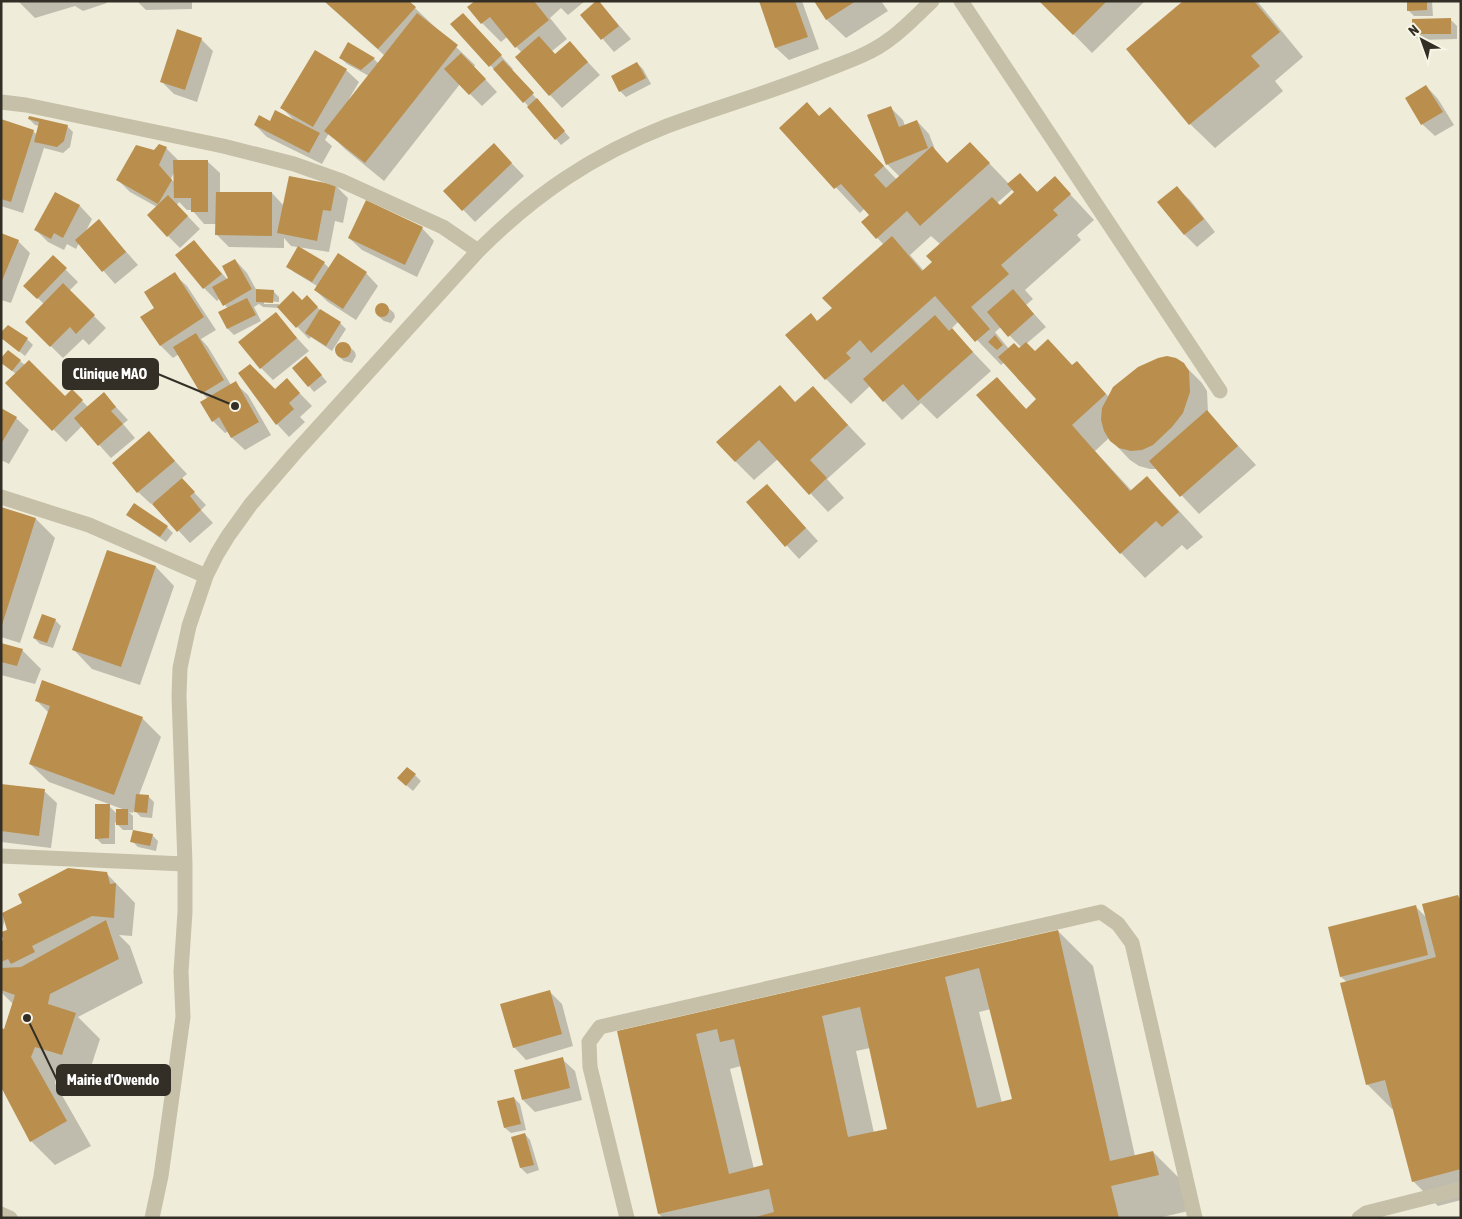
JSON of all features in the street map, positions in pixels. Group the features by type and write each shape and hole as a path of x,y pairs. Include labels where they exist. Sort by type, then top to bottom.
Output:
{"street":[{"path":"152,1218 161,1176 183,1017 181,972 185,864 179,724 180,668 189,626 206,576 228,536 251,504 294,454 478,250 505,224 536,199 563,179 608,152 667,126 804,80 857,58 889,40 932,1"},
{"path":"961,1 1220,391"},
{"path":"1,102 26,105 223,146 294,164 342,181 435,223 478,250"},
{"path":"1,497 88,525 206,576"},
{"path":"1,856 185,864"},
{"path":"626,1218 590,1067 589,1042 600,1027 1101,912 1118,924 1132,943 1195,1218"},
{"path":"1359,1218 1366,1213 1461,1189"},
{"path":"1,1214 10,1218"}],"building":[{"path":"324,1 409,1 416,7 378,49"},
{"path":"475,1 534,1 549,20 515,48 490,17 481,24 467,7"},
{"path":"596,1 599,1 619,26 601,40 580,15"},
{"path":"759,1 795,1 808,37 775,48"},
{"path":"814,1 856,1 826,20"},
{"path":"1039,1 1107,1 1073,35"},
{"path":"1183,1 1254,1 1280,32 1251,56 1260,66 1189,125 1126,49"},
{"path":"1407,1 1427,1 1427,10 1407,11"},
{"path":"417,13 458,45 365,163 324,131"},
{"path":"463,13 502,55 489,67 450,24"},
{"path":"1451,18 1451,34 1412,34 1412,19"},
{"path":"177,29 202,38 185,90 160,82"},
{"path":"539,36 555,54 570,41 588,62 549,96 515,57"},
{"path":"348,42 375,58 361,70 339,58"},
{"path":"315,50 347,69 313,127 280,108"},
{"path":"461,53 486,79 469,95 444,69"},
{"path":"503,60 534,93 523,103 493,69"},
{"path":"637,62 646,78 619,92 611,76"},
{"path":"1426,85 1443,112 1421,125 1405,98"},
{"path":"537,98 565,131 555,140 527,107"},
{"path":"807,102 819,116 830,107 884,166 874,175 886,188 932,146 947,163 970,142 990,163 920,226 907,211 876,239 861,222 869,215 841,184 834,189 779,128"},
{"path":"891,106 899,127 917,120 928,148 886,165 867,115"},
{"path":"275,110 320,133 309,153 254,125 259,115 270,121"},
{"path":"29,116 68,125 64,141 57,147 34,142 39,122 28,119"},
{"path":"1,119 34,130 11,202 1,199"},
{"path":"494,143 512,163 462,211 443,191"},
{"path":"159,144 167,147 159,165 172,180 158,204 116,180 136,145 154,150"},
{"path":"173,160 208,160 208,212 191,212 191,198 174,198"},
{"path":"1020,173 1037,192 1055,176 1071,194 1053,210 1058,215 1001,265 1009,274 971,307 990,329 975,342 935,296 871,353 860,340 846,353 851,358 825,380 785,335 811,313 817,321 832,308 822,298 892,236 922,271 932,262 926,256 992,197 1000,205 1014,192 1007,184"},
{"path":"289,176 336,185 331,211 323,210 317,241 277,233"},
{"path":"1177,186 1204,219 1184,235 1157,202"},
{"path":"55,192 80,205 63,238 54,233 51,239 34,230"},
{"path":"216,192 272,192 272,236 215,235"},
{"path":"168,195 188,216 167,237 147,215"},
{"path":"366,200 423,227 405,265 348,238"},
{"path":"99,219 126,252 102,272 75,240"},
{"path":"1,233 19,240 1,283"},
{"path":"194,240 222,274 203,289 175,255"},
{"path":"298,246 325,262 312,282 286,267"},
{"path":"338,253 367,272 343,309 314,290"},
{"path":"53,255 67,268 37,299 23,286"},
{"path":"235,259 252,289 223,306 212,287 228,278 222,266"},
{"path":"175,272 204,317 160,346 140,317 154,308 144,292"},
{"path":"63,283 95,315 76,334 70,327 50,347 25,322"},
{"path":"256,289 274,290 273,303 256,302"},
{"path":"1013,289 1034,314 1008,337 987,312"},
{"path":"293,291 302,300 307,295 318,307 296,328 277,307"},
{"path":"247,298 256,315 227,329 218,312"},
{"path":"379,303 385,303 389,310 385,317 379,317 375,313 375,307"},
{"path":"320,309 341,322 326,346 305,333"},
{"path":"276,312 297,338 260,369 238,342"},
{"path":"935,315 949,331 952,328 973,352 918,401 903,384 883,402 863,379"},
{"path":"8,325 28,338 19,352 1,338 1,332"},
{"path":"196,333 224,380 201,394 173,347"},
{"path":"995,335 1003,345 997,350 988,342"},
{"path":"1048,339 1072,365 1077,361 1106,394 1072,425 1130,491 1147,476 1179,512 1162,527 1156,521 1120,554 976,395 997,377 1026,409 1036,399 998,357 1014,343 1019,348 1026,342 1035,351"},
{"path":"343,342 349,344 351,350 349,356 343,358 337,356 335,350 337,344"},
{"path":"8,350 21,360 12,371 1,363 1,358"},
{"path":"306,356 322,375 308,387 292,368"},
{"path":"1167,356 1176,358 1184,363 1189,371 1190,392 1183,413 1172,427 1153,445 1142,450 1131,451 1119,448 1110,441 1104,431 1101,420 1102,408 1113,387 1138,367"},
{"path":"29,360 65,396 72,389 83,400 52,431 5,383"},
{"path":"250,364 275,389 287,378 300,393 289,403 294,409 276,425 238,373"},
{"path":"236,381 259,422 231,438 219,417 212,422 200,402"},
{"path":"780,385 795,402 813,386 848,425 810,460 827,478 809,495 759,440 735,462 716,442"},
{"path":"104,392 116,407 111,411 123,424 98,446 74,418"},
{"path":"1,408 17,417 1,444"},
{"path":"1207,410 1238,446 1180,497 1149,461"},
{"path":"149,431 175,461 137,493 112,463"},
{"path":"182,478 195,492 190,496 201,510 177,532 152,504"},
{"path":"767,484 806,528 785,547 746,502"},
{"path":"134,503 168,526 160,537 126,515"},
{"path":"1,507 36,518 2,625 1,625"},
{"path":"107,550 156,566 121,667 72,650"},
{"path":"42,614 56,619 47,643 33,638"},
{"path":"1,643 23,649 17,666 1,662"},
{"path":"42,680 143,717 114,795 29,764 50,706 35,701"},
{"path":"407,767 416,774 406,786 397,778"},
{"path":"1,784 45,789 39,836 1,831"},
{"path":"136,794 149,795 147,813 134,812"},
{"path":"95,804 110,804 109,838 95,839"},
{"path":"116,809 128,809 128,825 116,825"},
{"path":"133,830 153,834 150,846 130,842"},
{"path":"68,868 107,872 110,884 116,883 114,918 92,916 32,946 35,952 11,964 8,959 1,962 1,941 3,940 1,932 7,930 2,913 22,903 18,894"},
{"path":"1458,895 1461,904 1461,1169 1412,1182 1385,1080 1366,1085 1340,983 1436,957 1422,904"},
{"path":"1416,905 1428,955 1340,977 1328,927"},
{"path":"106,920 119,959 50,994 48,1004 76,1013 62,1055 35,1047 31,1057 67,1121 30,1142 1,1087 1,1028 4,1029 15,995 1,990 2,968 21,967"},
{"path":"1058,930 1110,1161 1153,1151 1159,1175 1111,1186 1119,1218 752,1218 774,1212 769,1189 658,1214 617,1031","holes":["979,968 1012,1099 977,1108 945,977","860,1007 887,1129 848,1137 822,1016","717,1029 720,1042 734,1039 763,1165 729,1174 696,1034"]},
{"path":"550,990 562,1034 513,1048 500,1004"},
{"path":"563,1057 570,1088 522,1100 514,1070"},
{"path":"514,1097 521,1124 504,1128 497,1101"},
{"path":"525,1133 534,1165 520,1168 511,1137"}],"place":[{"name":"Clinique MAO","path":"235,406"},
{"name":"Mairie d'Owendo","path":"27,1018"}]}
